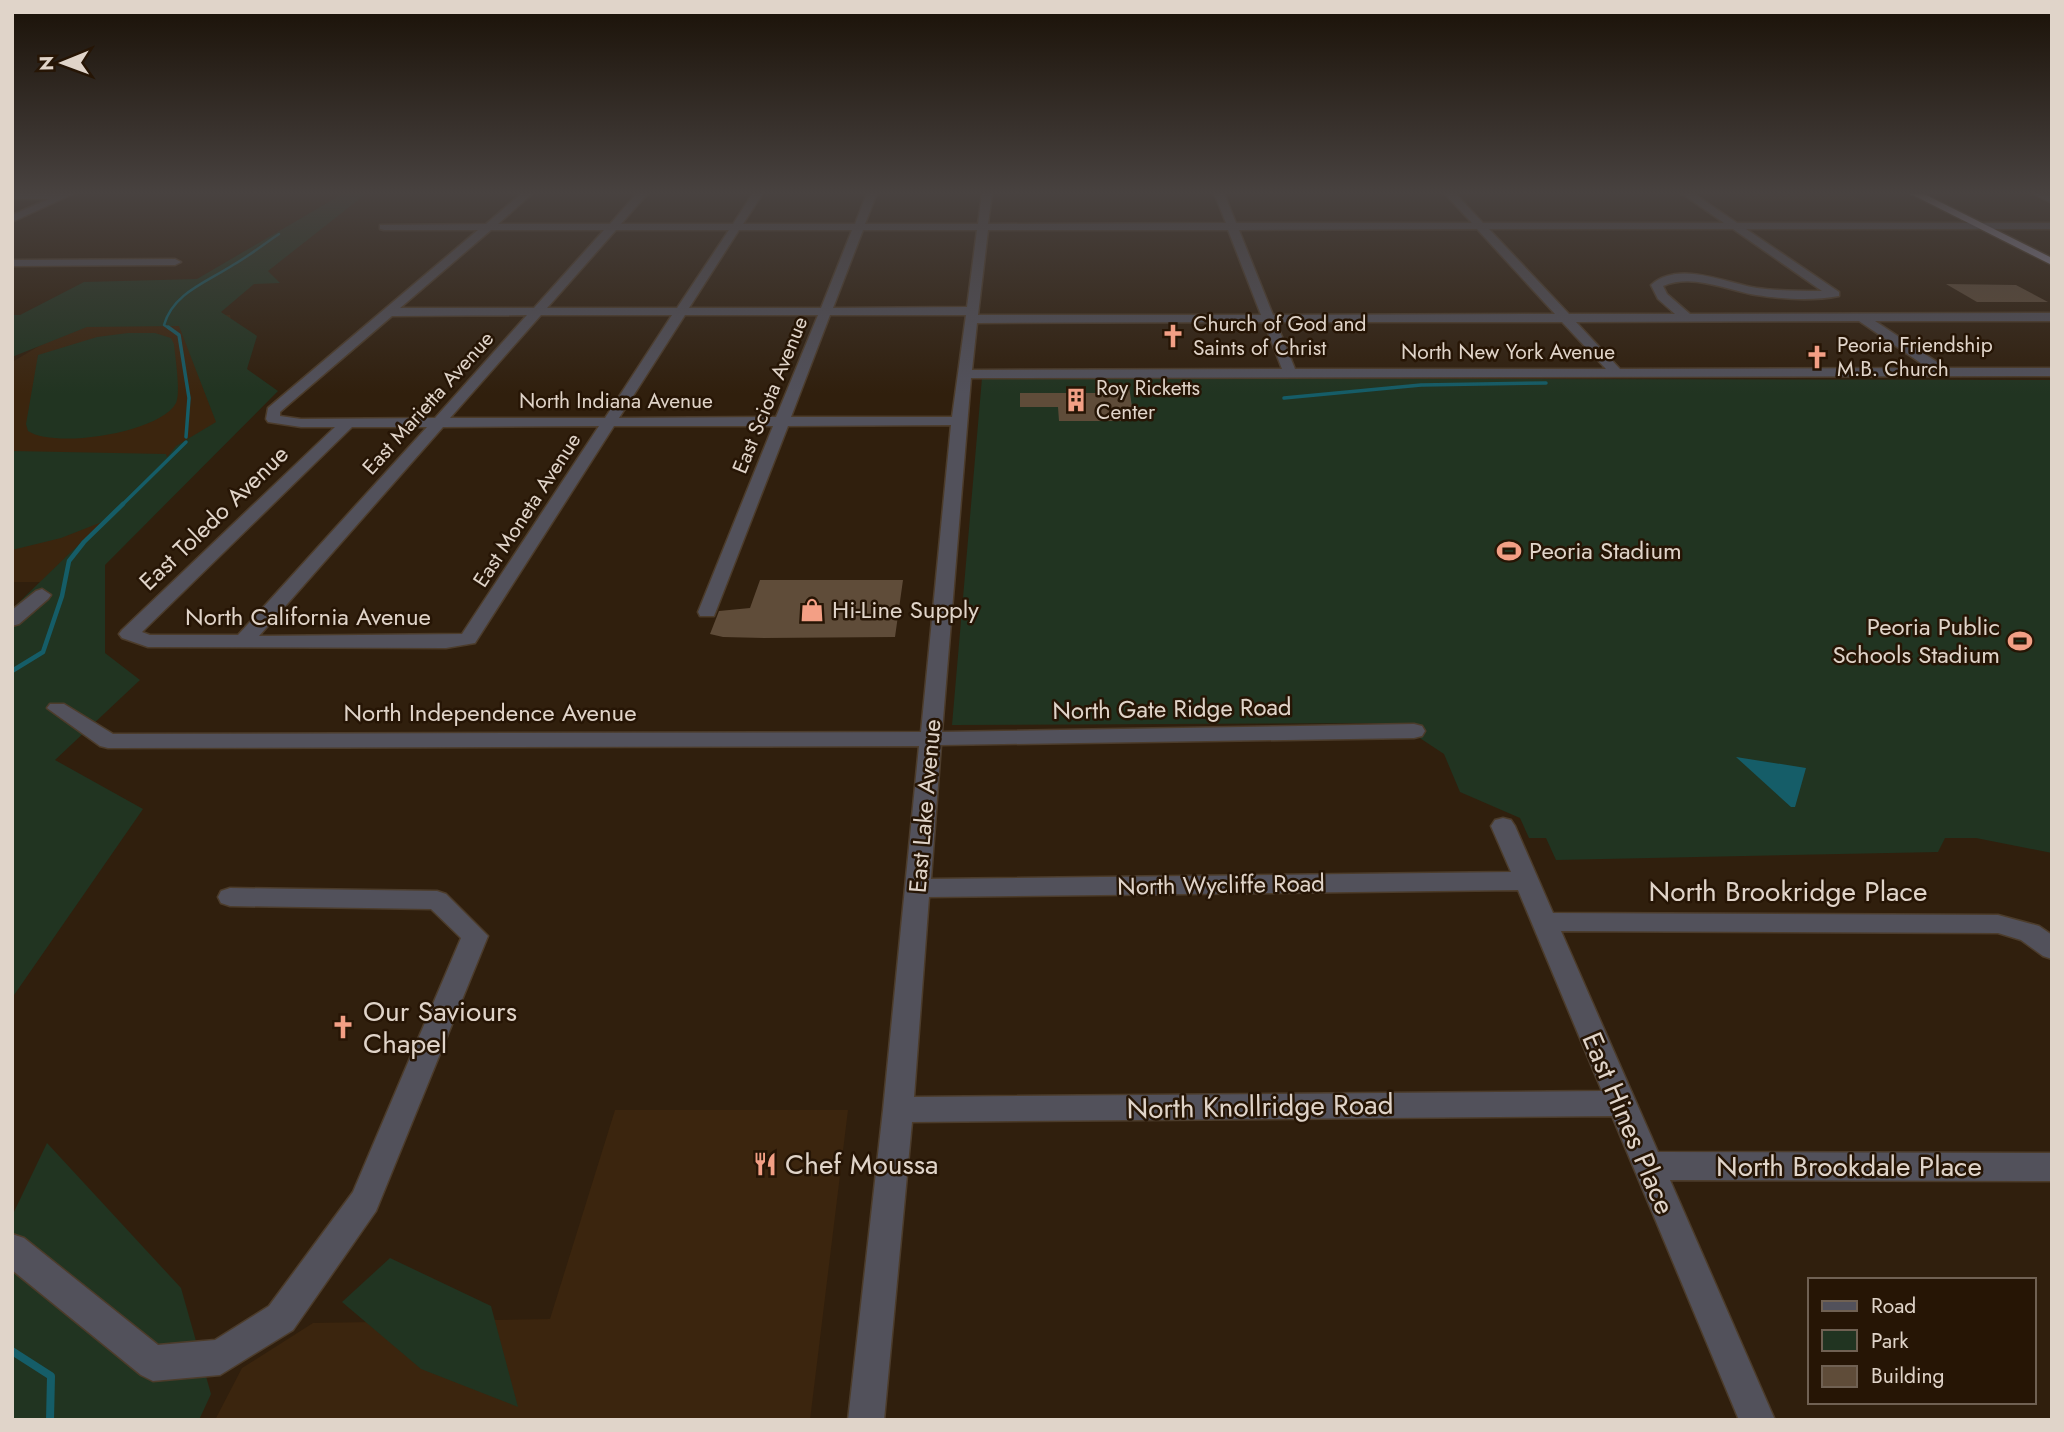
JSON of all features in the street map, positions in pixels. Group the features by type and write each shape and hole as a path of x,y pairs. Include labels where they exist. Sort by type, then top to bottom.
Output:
{"street":[{"name":"East Toledo Avenue","path":"273,419 274,411 284,402 451,260"},
{"name":"East Marietta Avenue","path":"244,641 583,260"},
{"name":"East Moneta Avenue","path":"468,639 715,260"},
{"name":"East Sciota Avenue","path":"707,612 846,260"},
{"name":"East Lake Avenue","path":"866,1420 898,1110 959,421 978,260"},
{"path":"1246,260 1290,373"},
{"path":"1511,260 1617,373"},
{"path":"1785,260 1943,372"},
{"path":"12,263 175,262"},
{"path":"1680,263 1700,280"},
{"path":"1686,317 1662,296 1656,287 1667,280 1700,280 1756,292 1835,294"},
{"path":"389,313 827,311 1270,318 2052,317"},
{"name":"North New York Avenue","path":"965,374 2052,372"},
{"name":"North Indiana Avenue","path":"273,419 348,423 959,421"},
{"name":"East Toledo Avenue","path":"148,641 129,634 348,423"},
{"path":"12,620 42,595"},
{"name":"North California Avenue","path":"148,641 318,644 446,642 468,639"},
{"name":"North Independence Avenue","path":"57,708 108,741 932,739"},
{"name":"North Gate Ridge Road","path":"932,739 1414,731"},
{"name":"East Hines Place","path":"1503,826 1757,1420"},
{"name":"North Wycliffe Road","path":"917,888 1526,881"},
{"path":"12,1249 153,1363 220,1357 281,1318 365,1201 475,936 437,900 230,898"},
{"name":"North Brookridge Place","path":"1543,922 1998,924 2031,933 2052,949"},
{"name":"North Knollridge Road","path":"898,1110 1621,1102"},
{"name":"North Brookdale Place","path":"1647,1166 2052,1167"}],"shaded area":[{"path":"230,315 245,421 53,582 12,582 12,362 90,316"},
{"path":"615,1110 848,1110 810,1420 215,1420 242,1368 313,1323 550,1319"}],"green space":[{"path":"230,260 282,260 268,271 280,283 254,284 221,312 257,336 247,369 278,391 105,565 105,653 140,680 55,760 143,809 12,998 12,609 102,522 61,538 12,550 12,451 166,454 167,457 176,446 216,422 179,326 87,327 12,357 12,315 20,315 84,282 197,279"},
{"path":"155,333 171,338 174,344 177,398 166,414 129,430 82,438 41,436 28,431 26,424 38,355 97,337"},
{"name":"Peoria Stadium","path":"982,378 2052,380 2052,853 1976,838 1945,838 1938,852 1556,860 1546,838 1529,838 1520,818 1460,792 1444,754 1400,725 1406,723 952,725"},
{"path":"47,1143 181,1288 211,1394 199,1420 12,1420 12,1216"},
{"path":"390,1258 491,1306 518,1407 421,1369 342,1302"}],"water":[{"path":"1736,757 1806,768 1795,807 1791,807"}],"building":[{"path":"1946,284 2016,285 2048,302 1977,302"},
{"name":"Roy Ricketts Center","path":"1097,386 1129,386 1134,421 1059,421 1058,407 1020,407 1020,393 1097,393"},
{"name":"Hi-Line Supply","path":"760,580 903,580 895,637 764,638 710,634 719,611 750,608"}],"waterway":[{"path":"170,329 164,325 168,314 183,296 242,260"},
{"path":"168,327 179,335 189,398 186,437"},
{"path":"1284,398 1421,385 1546,383"},
{"path":"121,506 186,442"},
{"path":"12,671 43,652 62,596 69,561 84,542 123,504"},
{"path":"12,1351 51,1376 50,1420"}],"place":[{"name":"Church of God and Saints of Christ","path":"1173,336"},
{"name":"Peoria Friendship M.B. Church","path":"1817,357"},
{"name":"Roy Ricketts Center","path":"1076,400"},
{"name":"Peoria Stadium","path":"1509,551"},
{"name":"Hi-Line Supply","path":"812,610"},
{"name":"Peoria Public Schools Stadium","path":"2020,641"},
{"name":"Our Saviours Chapel","path":"343,1027"},
{"name":"Chef Moussa","path":"765,1164"}]}
